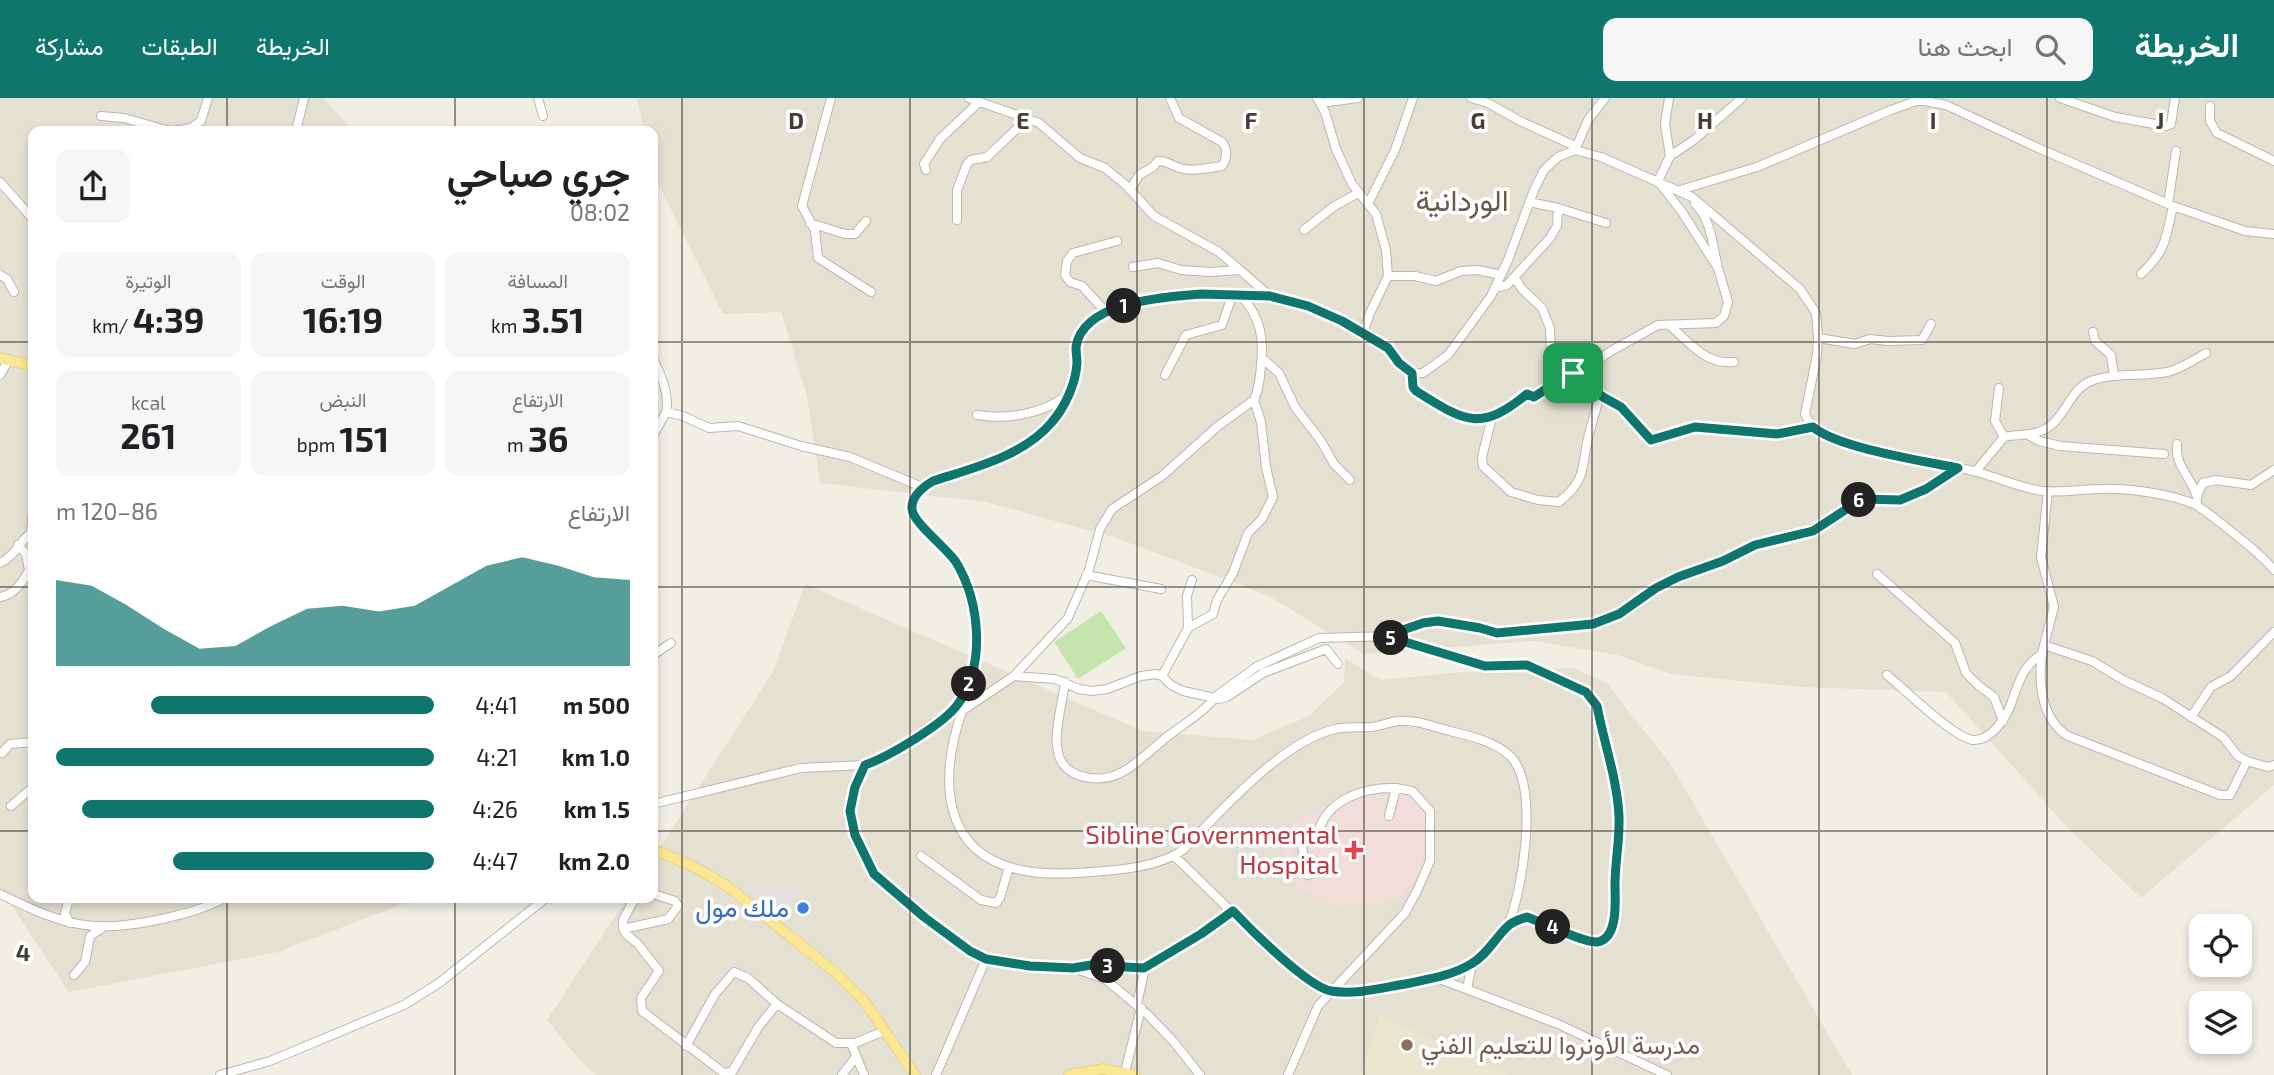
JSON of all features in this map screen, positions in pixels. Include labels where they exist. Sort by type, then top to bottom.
[{"type":"main road","points":[[5,359],[28,365]]},
{"type":"main road","points":[[658,851],[706,873],[747,900],[856,992],[915,1075]]},
{"type":"main road","points":[[1069,1075],[1095,1070],[1123,1073]]},
{"type":"street","points":[[194,126],[203,118],[208,98]]},
{"type":"street","points":[[297,126],[304,98]]},
{"type":"street","points":[[538,98],[543,116]]},
{"type":"street","points":[[831,98],[801,201],[803,212],[816,234],[818,257],[871,292]]},
{"type":"street","points":[[1130,190],[1139,175],[1158,161],[1164,160],[1181,169],[1193,170],[1222,166],[1225,162],[1226,151],[1222,142],[1180,118],[1170,98]]},
{"type":"street","points":[[1358,98],[1319,101],[1336,149],[1359,193],[1369,202],[1379,221],[1388,262],[1388,276],[1363,333]]},
{"type":"street","points":[[1369,202],[1395,150],[1413,98]]},
{"type":"street","points":[[1471,98],[1488,103],[1575,148],[1680,190],[1699,202],[1800,289],[1816,313],[1818,338],[1817,355],[1805,408],[1806,419],[1813,427],[1835,440],[1911,459],[1976,471],[2018,486],[2048,492],[2117,489],[2197,501]]},
{"type":"street","points":[[1174,856],[1285,961],[1321,988],[1331,991],[1372,990],[1437,978],[1472,964],[1486,952],[1508,926],[1517,897],[1527,814],[1519,771],[1515,761],[1504,751],[1488,743],[1406,721],[1335,729],[1301,743],[1263,771],[1174,856],[1124,869],[1086,873],[1032,872],[1009,867],[973,846],[963,835],[953,816],[950,795],[951,763],[959,709],[973,667],[976,643],[974,619],[958,565],[946,548],[920,525],[914,515],[913,503],[922,487],[993,461],[1023,446],[1052,422],[1068,394],[1077,365],[1076,349],[1079,337],[1091,320],[1129,304],[1201,294],[1270,296],[1308,306],[1342,321],[1388,348],[1399,363],[1412,373],[1423,373],[1448,355],[1495,288],[1544,170],[1558,156],[1575,148],[1588,120],[1605,98]]},
{"type":"street","points":[[1669,98],[1665,124],[1670,156]]},
{"type":"street","points":[[1658,181],[1670,156],[1694,140],[1742,98]]},
{"type":"street","points":[[2060,98],[2074,100],[2115,117],[2166,126],[2171,124],[2175,98]]},
{"type":"street","points":[[926,170],[924,164],[940,139],[973,99],[1028,118],[1049,130],[1080,158],[1105,168],[1154,216],[1219,252],[1270,296]]},
{"type":"street","points":[[993,106],[1002,99]]},
{"type":"street","points":[[1680,190],[1757,167],[1917,100],[1946,105],[2170,205],[2245,231],[2274,234]]},
{"type":"street","points":[[2210,106],[2210,121],[2217,132],[2274,161]]},
{"type":"street","points":[[101,116],[124,118],[153,126]]},
{"type":"street","points":[[957,220],[957,190],[967,164],[971,160],[987,157],[1028,118]]},
{"type":"street","points":[[2141,274],[2163,249],[2176,151]]},
{"type":"street","points":[[1658,181],[1682,212],[1718,268]]},
{"type":"street","points":[[0,182],[28,213]]},
{"type":"street","points":[[1552,378],[1584,370],[1611,351],[1658,325],[1716,323],[1724,316],[1728,302],[1706,218],[1680,190]]},
{"type":"street","points":[[1304,230],[1334,207],[1359,193]]},
{"type":"street","points":[[1529,202],[1606,223]]},
{"type":"street","points":[[1495,288],[1504,287],[1554,232],[1558,208]]},
{"type":"street","points":[[810,223],[845,234],[855,234],[866,221]]},
{"type":"street","points":[[1107,313],[1082,286],[1070,282],[1065,275],[1065,268],[1073,253],[1117,242]]},
{"type":"street","points":[[1133,267],[1158,263],[1181,270],[1239,270]]},
{"type":"street","points":[[1388,276],[1415,276],[1436,281],[1461,271],[1478,270],[1502,275]]},
{"type":"street","points":[[0,275],[7,279],[14,292]]},
{"type":"street","points":[[1412,373],[1416,391],[1470,419],[1492,418],[1527,394],[1534,397],[1549,387],[1552,378],[1549,328],[1542,308],[1522,289],[1514,277]]},
{"type":"street","points":[[1165,376],[1186,335],[1222,325],[1232,296]]},
{"type":"street","points":[[658,803],[801,768],[865,765],[886,756],[1014,676],[1068,618],[1086,575],[1100,529],[1112,509],[1162,476],[1218,426],[1254,400],[1259,388],[1263,341],[1255,314],[1242,297]]},
{"type":"street","points":[[1818,338],[1855,344],[1870,339],[1922,340],[1931,324]]},
{"type":"street","points":[[1670,326],[1709,359],[1723,363],[1734,362]]},
{"type":"street","points":[[2093,332],[2095,341],[2111,355],[2114,376]]},
{"type":"street","points":[[1976,471],[2004,437],[2028,435],[2045,429],[2055,421],[2082,386],[2094,380],[2114,376],[2167,372],[2206,354]]},
{"type":"street","points":[[1262,358],[1279,373],[1295,407],[1321,441],[1330,459],[1350,480]]},
{"type":"street","points":[[0,375],[5,359]]},
{"type":"street","points":[[658,372],[667,398],[666,412],[658,427]]},
{"type":"street","points":[[1573,373],[1621,407],[1651,440],[1695,427],[1777,434],[1813,427]]},
{"type":"street","points":[[1999,388],[1995,421],[2004,437]]},
{"type":"street","points":[[977,415],[1000,417],[1025,414],[1059,401],[1068,394]]},
{"type":"street","points":[[1492,418],[1482,457],[1483,466],[1511,492],[1538,500],[1559,502],[1572,490],[1582,474],[1600,394]]},
{"type":"street","points":[[1188,628],[1213,614],[1217,600],[1236,567],[1248,533],[1262,519],[1272,501],[1273,492],[1266,467],[1262,428],[1254,400]]},
{"type":"street","points":[[666,412],[683,416],[709,428],[738,426],[801,446],[850,457],[922,487]]},
{"type":"street","points":[[2028,435],[2060,446],[2164,454]]},
{"type":"street","points":[[2177,444],[2179,463],[2197,501],[2274,569]]},
{"type":"street","points":[[1385,636],[1423,623],[1438,621],[1497,633],[1593,624],[1619,614],[1656,588],[1678,577],[1723,561],[1755,545],[1813,531],[1862,499],[1900,500],[1926,489],[1958,468]]},
{"type":"street","points":[[2197,501],[2199,487],[2209,480],[2251,485],[2274,470]]},
{"type":"street","points":[[2264,477],[2274,481]]},
{"type":"street","points":[[2048,492],[2042,557],[2054,602],[2039,675],[2043,695],[2054,723],[2068,736],[2225,796],[2233,791],[2247,761]]},
{"type":"street","points":[[0,563],[10,558],[28,536]]},
{"type":"street","points":[[18,545],[26,554],[28,565]]},
{"type":"street","points":[[0,597],[7,596],[16,589],[28,571]]},
{"type":"street","points":[[1877,574],[1955,643],[1966,673],[1994,697],[2003,721]]},
{"type":"street","points":[[1086,575],[1161,589]]},
{"type":"street","points":[[1162,676],[1188,628],[1187,596],[1192,580]]},
{"type":"street","points":[[2192,717],[2211,687],[2231,676],[2274,632]]},
{"type":"street","points":[[1066,682],[1057,740],[1060,761],[1069,771],[1090,778],[1109,777],[1132,767],[1163,739],[1203,711],[1213,699],[1256,667],[1312,640],[1330,636],[1385,636],[1485,666],[1527,665],[1586,692],[1597,706],[1611,760],[1619,815],[1616,910],[1612,926],[1604,939],[1594,942],[1527,917],[1517,897]]},
{"type":"street","points":[[658,652],[671,643]]},
{"type":"street","points":[[2044,646],[2092,661],[2192,717],[2223,737],[2238,756],[2247,761],[2268,767],[2274,765]]},
{"type":"street","points":[[1014,676],[1066,682],[1079,689],[1092,691],[1107,689],[1140,676],[1156,674],[1162,676],[1174,688],[1213,699],[1227,697],[1263,673],[1326,649],[1338,664]]},
{"type":"street","points":[[1887,674],[1955,731],[1972,740],[1982,738],[2003,721],[2029,663],[2041,655]]},
{"type":"street","points":[[2,753],[10,744],[28,742]]},
{"type":"street","points":[[865,765],[855,787],[850,811],[855,835],[874,874],[924,917],[970,951],[986,959],[1018,965],[1144,968],[1201,934],[1233,911]]},
{"type":"street","points":[[1389,816],[1396,788]]},
{"type":"street","points":[[1288,1075],[1314,1013],[1331,991],[1352,972],[1405,913],[1430,861],[1430,811],[1412,791],[1396,788],[1361,791],[1349,796],[1328,813],[1320,824],[1318,833],[1307,833],[1302,847],[1308,875]]},
{"type":"street","points":[[11,806],[28,791]]},
{"type":"street","points":[[921,856],[988,903],[996,903],[1000,898],[1009,867]]},
{"type":"street","points":[[0,894],[70,923],[104,928],[173,917],[214,903]]},
{"type":"street","points":[[624,929],[668,919],[678,906],[675,901],[658,896]]},
{"type":"street","points":[[68,903],[65,914],[70,923]]},
{"type":"street","points":[[220,1075],[270,1061],[404,1004],[439,983],[540,903]]},
{"type":"street","points":[[632,903],[623,920],[624,929],[659,971],[641,998],[642,1011],[724,1073],[732,1072],[759,1026],[777,1004]]},
{"type":"street","points":[[1508,926],[1527,917]]},
{"type":"street","points":[[74,975],[85,962],[90,936],[104,928]]},
{"type":"street","points":[[936,1075],[986,959]]},
{"type":"street","points":[[1467,989],[1472,964]]},
{"type":"street","points":[[1073,968],[1105,979],[1139,1006],[1174,1042],[1200,1075]]},
{"type":"street","points":[[1123,1073],[1139,1006],[1144,968]]},
{"type":"street","points":[[686,1046],[715,994],[734,972],[748,978],[777,1004],[831,1040],[850,1044],[884,1031]]},
{"type":"street","points":[[1437,978],[1558,1024],[1667,1075]]},
{"type":"street","points":[[850,1044],[864,1075]]},
{"type":"street","points":[[842,1075],[855,1058]]},
{"type":"shaded area","points":[[0,98],[323,98],[349,126],[28,126],[28,903],[405,903],[278,952],[69,992],[0,888]]},
{"type":"shaded area","points":[[637,98],[2274,98],[2274,785],[2141,898],[2066,826],[1946,692],[1801,687],[1670,674],[1618,655],[1534,641],[1364,654],[1267,595],[1116,538],[986,502],[820,483],[807,396],[781,312],[723,314],[658,183],[658,126],[643,126]]},
{"type":"shaded area","points":[[805,584],[1143,731],[1252,740],[1309,716],[1344,682],[1345,658],[1380,680],[1464,672],[1572,668],[1607,683],[1671,765],[1852,1075],[596,1075],[547,1020],[624,903],[658,903],[658,850],[773,672]]},
{"type":"shaded area","name":"Sibline Governmental Hospital","points":[[1388,780],[1414,783],[1426,816],[1422,870],[1402,897],[1374,905],[1334,906],[1317,899],[1296,884],[1282,860],[1294,823],[1360,787]]},
{"type":"shaded area","points":[[1294,834],[1312,836],[1312,858],[1318,877],[1306,884],[1292,861]]},
{"type":"shaded area","points":[[791,885],[799,890],[785,914],[755,892],[760,887],[773,889]]},
{"type":"shaded area","name":"مدرسة الأونروا للتعليم الفني","points":[[1379,1015],[1510,1075],[1361,1075]]},
{"type":"green space","points":[[1101,611],[1126,648],[1078,679],[1054,642]]},
{"type":"place","name":"Sibline Governmental Hospital","points":[[1354,850]]},
{"type":"place","name":"ملك مول","points":[[803,908]]},
{"type":"place","name":"مدرسة الأونروا للتعليم الفني","points":[[1407,1045]]},
{"type":"district","name":"الوردانية","points":[[1462,201]]},
{"type":"route","points":[[1201,294],[1270,296],[1293,302],[1342,321],[1388,348],[1399,363],[1412,373],[1414,390],[1459,416],[1470,419],[1499,415],[1527,394],[1534,397],[1547,389],[1552,378],[1573,373],[1603,397],[1621,407],[1651,440],[1704,426],[1777,434],[1813,427],[1835,440],[1958,468],[1926,489],[1900,500],[1858,500],[1813,531],[1755,545],[1723,561],[1678,577],[1656,588],[1619,614],[1593,624],[1497,633],[1438,621],[1423,623],[1385,636],[1485,666],[1518,663],[1527,665],[1567,682],[1593,699],[1611,760],[1619,815],[1616,910],[1612,926],[1604,939],[1599,942],[1587,940],[1527,917],[1508,926],[1472,964],[1437,978],[1372,990],[1331,991],[1321,988],[1285,961],[1233,911],[1216,925],[1144,968],[1018,965],[986,959],[970,951],[924,917],[874,874],[855,835],[851,819],[851,802],[858,780],[865,765],[886,756],[956,708],[968,687],[975,653],[972,607],[958,565],[946,548],[917,521],[912,510],[913,503],[922,487],[1010,453],[1038,435],[1052,422],[1073,385],[1079,337],[1091,320],[1129,304],[1201,294]]}]
